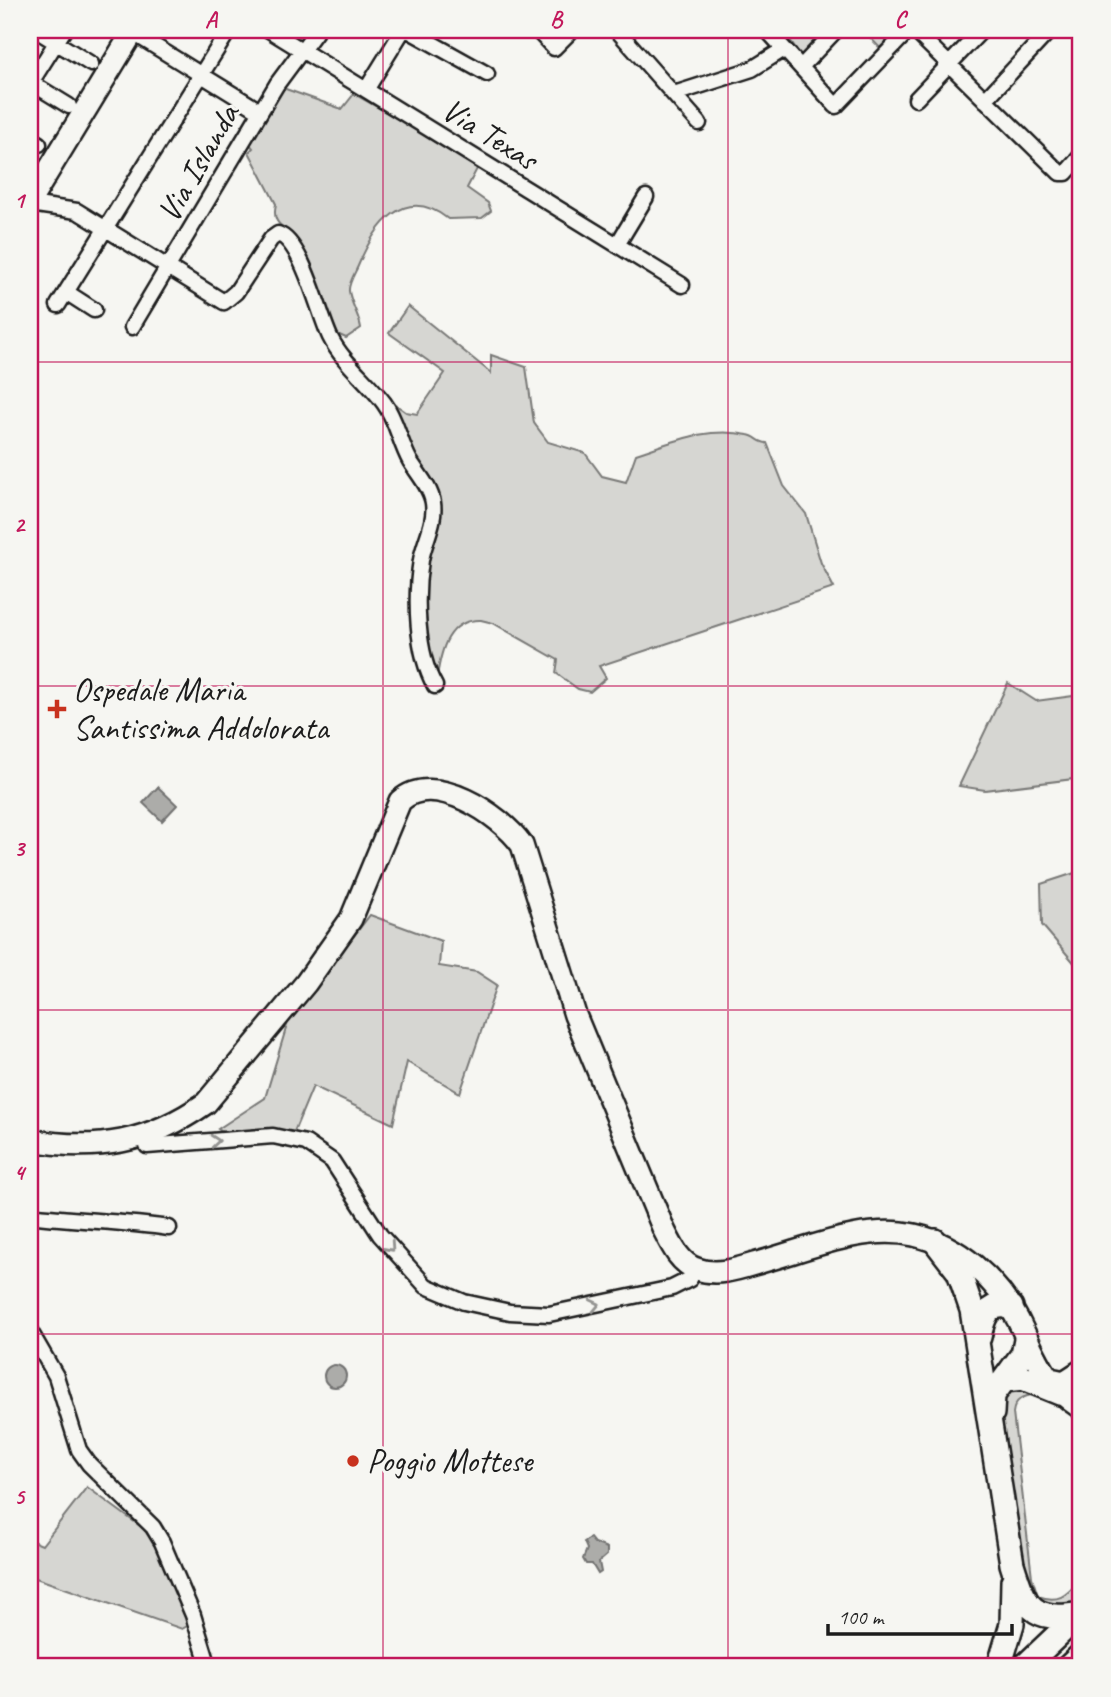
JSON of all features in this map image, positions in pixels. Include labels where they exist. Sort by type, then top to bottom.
[{"type":"main road","points":[[935,1241],[959,1272],[968,1292],[1012,1564],[1022,1599],[1032,1609],[1046,1616],[1081,1614]]},
{"type":"main road","points":[[978,1345],[983,1319],[988,1310],[996,1306],[1010,1307]]},
{"type":"main road","points":[[991,1427],[993,1395],[1017,1364],[1026,1339]]},
{"type":"main road","points":[[1004,1380],[1023,1378],[1068,1395]]},
{"type":"main road","points":[[999,1667],[1012,1624],[1012,1564]]},
{"type":"main road","points":[[1024,1667],[1081,1614]]},
{"type":"street","points":[[36,30],[60,36],[91,64]]},
{"type":"street","points":[[58,305],[229,30]]},
{"type":"street","name":"Via Texas","points":[[268,30],[682,285]]},
{"type":"street","name":"Via Islanda","points":[[132,327],[260,111],[317,30]]},
{"type":"street","points":[[366,90],[405,30],[487,74]]},
{"type":"street","points":[[537,30],[554,48],[572,30]]},
{"type":"street","points":[[617,30],[699,123]]},
{"type":"street","points":[[801,68],[836,30]]},
{"type":"street","points":[[769,31],[836,106],[911,30],[1060,173],[1066,173],[1081,156]]},
{"type":"street","points":[[916,99],[982,30]]},
{"type":"street","points":[[985,100],[1051,30]]},
{"type":"street","points":[[260,111],[133,31],[30,203],[76,211],[224,302],[236,292],[271,239],[278,234],[284,236],[312,286],[330,337],[348,364],[385,404],[434,505],[421,563],[419,632],[424,661],[435,686]]},
{"type":"street","points":[[60,36],[30,83],[69,106]]},
{"type":"street","points":[[674,94],[752,69],[784,49]]},
{"type":"street","points":[[617,245],[646,197]]},
{"type":"street","points":[[66,292],[94,310]]},
{"type":"street","points":[[30,1140],[86,1148],[106,1145],[147,1133],[191,1113],[206,1103],[306,983],[351,919],[377,862],[393,811],[408,793],[418,789],[440,790],[502,821],[522,845],[575,1015],[664,1230],[676,1252],[694,1269],[721,1272],[859,1235],[913,1234],[935,1241],[976,1267],[1010,1307],[1026,1339],[1068,1395]]},
{"type":"street","points":[[147,1146],[196,1125],[234,1090],[286,1017],[306,983]]},
{"type":"street","points":[[30,1148],[96,1155],[147,1146],[272,1136],[306,1143],[332,1161],[380,1235],[426,1286],[464,1302],[510,1312],[564,1312],[672,1288],[690,1279],[694,1269]]},
{"type":"street","points":[[30,1215],[77,1221],[114,1220],[169,1228]]},
{"type":"street","points":[[30,1331],[56,1376],[79,1450],[153,1527],[162,1542],[190,1605],[209,1667]]},
{"type":"street","points":[[1068,1395],[1063,1382],[1081,1372]]},
{"type":"street","points":[[1068,1395],[1081,1372]]},
{"type":"street","points":[[1062,1667],[1081,1649]]},
{"type":"shaded area","points":[[783,30],[826,30],[802,57]]},
{"type":"shaded area","points":[[863,30],[897,30],[880,48]]},
{"type":"shaded area","points":[[280,87],[342,109],[354,94],[479,165],[467,188],[488,203],[491,211],[482,218],[448,219],[432,209],[418,206],[393,214],[382,224],[365,251],[350,285],[350,296],[361,328],[346,338],[335,333],[305,256],[295,238],[277,221],[276,204],[249,152],[253,148],[248,142]]},
{"type":"shaded area","points":[[408,306],[491,373],[491,355],[526,367],[534,423],[548,442],[585,453],[602,476],[626,482],[636,454],[705,434],[733,433],[751,436],[767,443],[784,486],[806,514],[821,563],[834,588],[599,666],[606,678],[590,692],[578,689],[556,673],[558,660],[493,623],[481,620],[470,621],[454,630],[444,647],[437,677],[428,659],[424,640],[422,600],[439,522],[375,390],[406,412],[417,414],[445,373],[389,333]]},
{"type":"shaded area","points":[[1008,683],[1036,701],[1081,695],[1081,778],[985,790],[959,786]]},
{"type":"shaded area","points":[[158,787],[177,805],[162,821],[143,803]]},
{"type":"shaded area","points":[[1081,871],[1081,951],[1076,965],[1042,925],[1041,884]]},
{"type":"shaded area","points":[[370,915],[441,941],[439,966],[477,972],[497,985],[460,1093],[407,1062],[393,1124],[313,1086],[294,1132],[266,1128],[224,1133],[218,1129],[265,1098],[288,1022]]},
{"type":"shaded area","points":[[335,1365],[343,1368],[346,1376],[343,1384],[335,1387],[327,1384],[324,1376],[327,1368]]},
{"type":"shaded area","points":[[1013,1383],[1041,1393],[1019,1400],[1013,1413],[1032,1577],[1038,1596],[1052,1599],[1067,1593],[1081,1579],[1081,1600],[1072,1608],[1053,1612],[1026,1590],[998,1397]]},
{"type":"shaded area","points":[[87,1487],[144,1529],[155,1545],[189,1625],[182,1629],[30,1576],[30,1540],[42,1545]]},
{"type":"shaded area","points":[[590,1538],[594,1543],[607,1548],[607,1555],[599,1562],[601,1572],[598,1574],[592,1564],[586,1564],[583,1559],[587,1549],[584,1542]]},
{"type":"place","name":"Ospedale Maria Santissima Addolorata","points":[[57,709]]},
{"type":"place","name":"Poggio Mottese","points":[[353,1461]]}]
